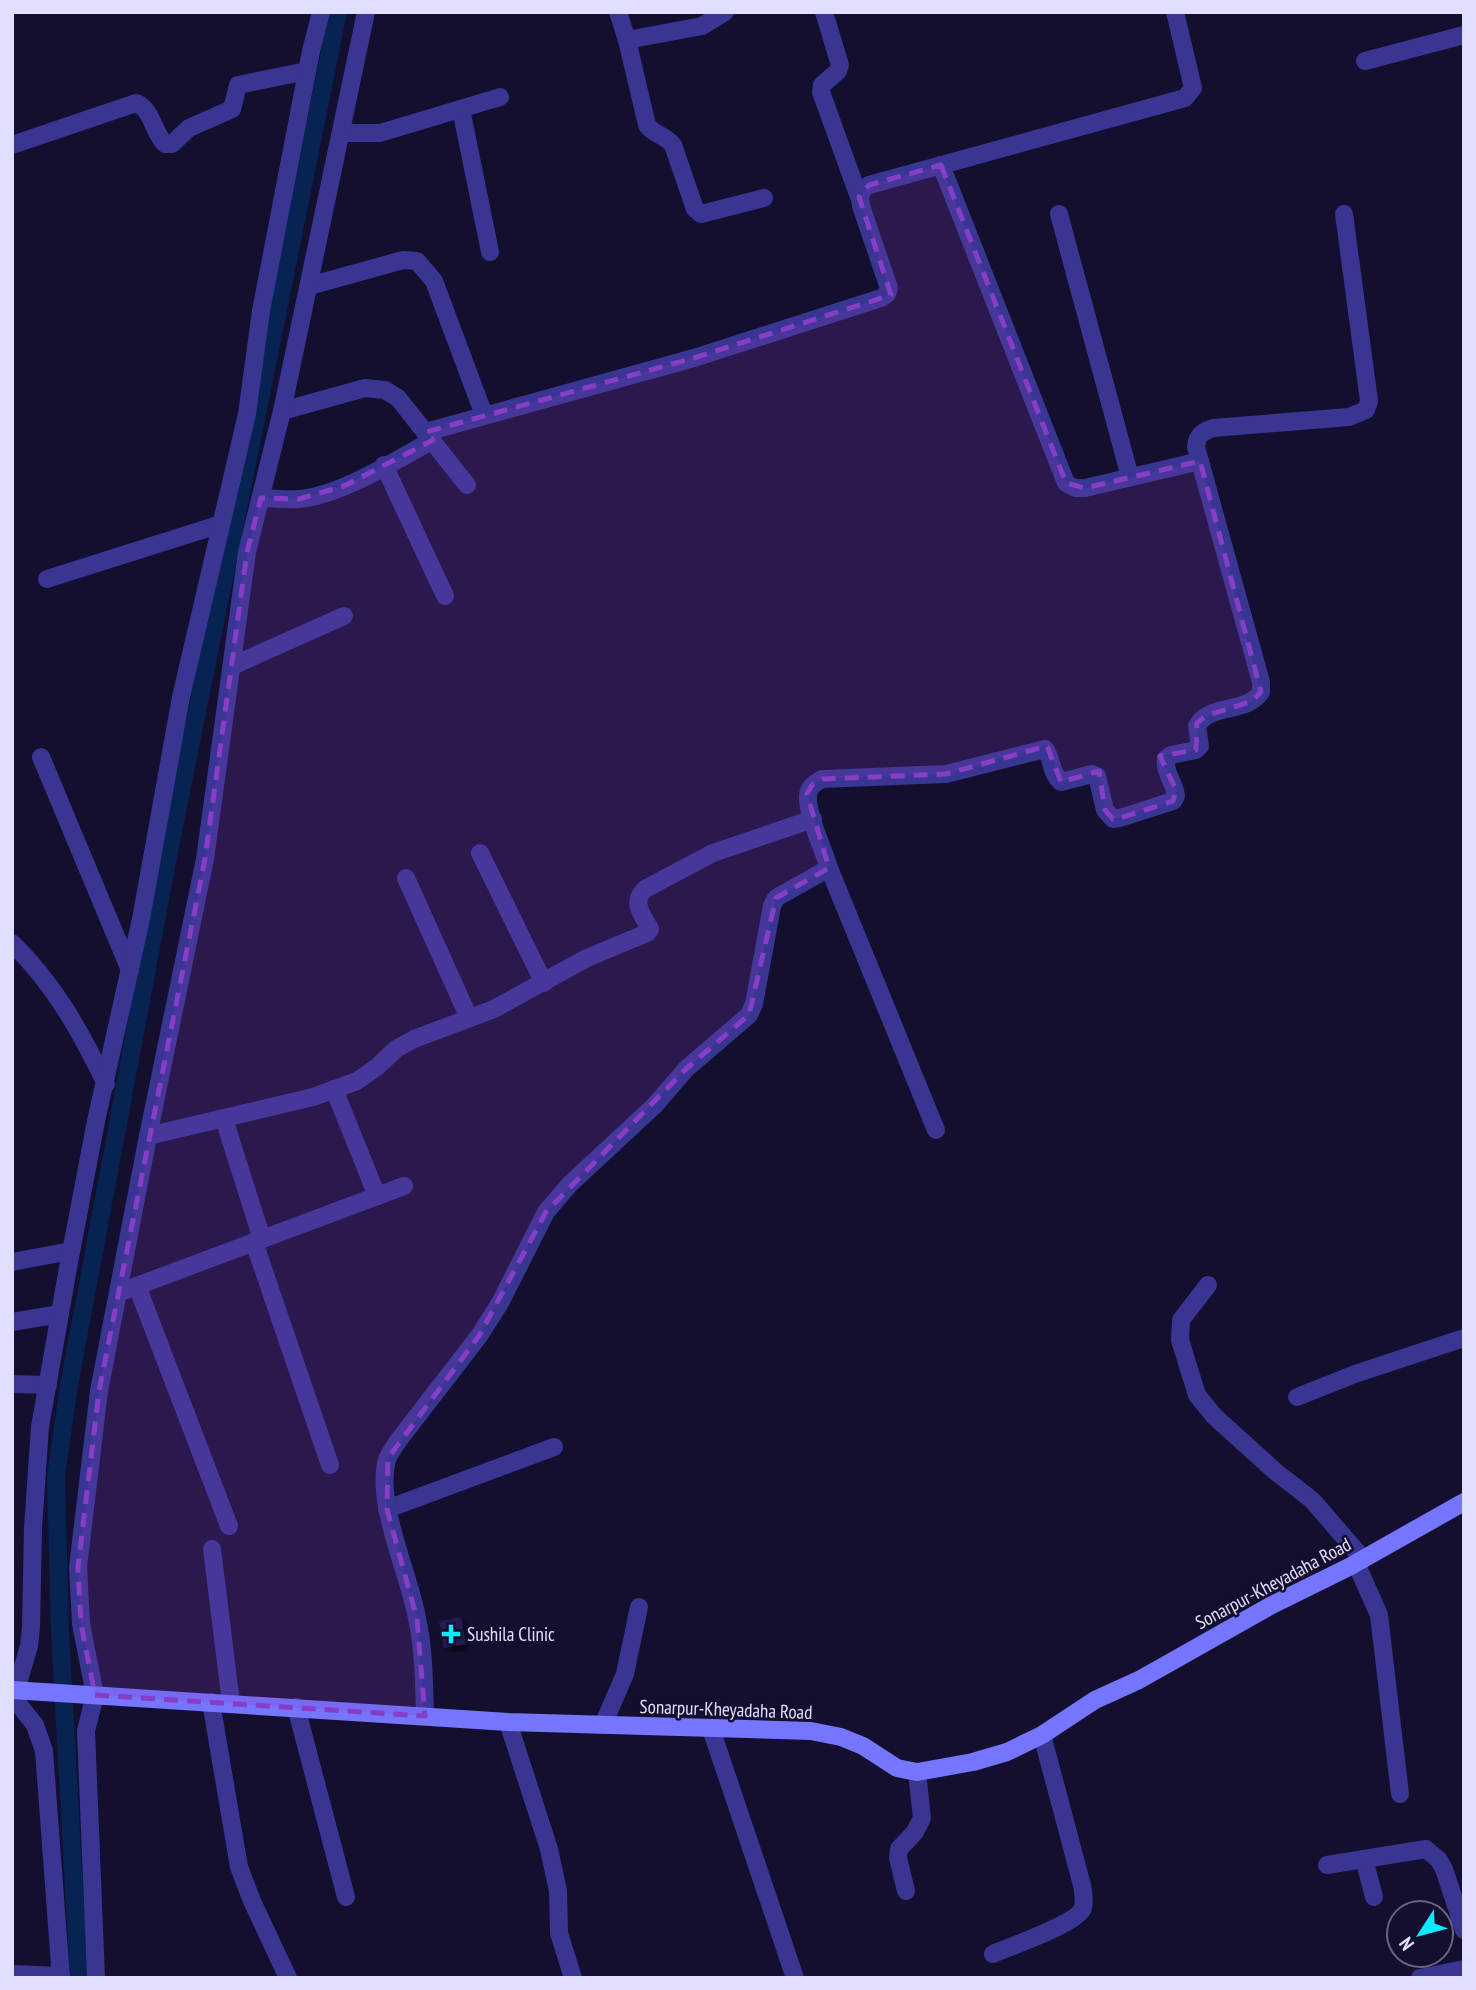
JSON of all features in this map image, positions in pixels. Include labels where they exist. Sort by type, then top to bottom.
[{"type":"main road","name":"Sonarpur-Kheyadaha Road","points":[[17,1691],[508,1722],[811,1731],[841,1737],[863,1746],[897,1768],[917,1772],[973,1762],[1007,1752],[1042,1735],[1095,1700],[1139,1680],[1464,1502]]},
{"type":"street","points":[[12,1974],[61,1977],[44,1751],[35,1725],[17,1691],[32,1627],[35,1493],[40,1427],[71,1251],[130,970],[181,697],[247,414],[261,311],[307,71],[321,12]]},
{"type":"street","points":[[96,1978],[86,1731],[87,1694],[79,1608],[79,1544],[99,1391],[205,859],[247,551],[282,411],[366,12]]},
{"type":"street","points":[[618,12],[647,125],[652,131],[666,136],[673,145],[695,209],[701,214],[764,198]]},
{"type":"street","points":[[627,40],[702,26],[725,12]]},
{"type":"street","points":[[261,498],[299,499],[323,494],[384,466],[429,436],[484,415],[694,358],[887,294],[889,289],[859,197],[821,92],[822,85],[838,71],[840,65],[824,12]]},
{"type":"street","points":[[859,197],[862,190],[869,185],[1185,98],[1193,89],[1175,12]]},
{"type":"street","points":[[1365,61],[1464,34]]},
{"type":"street","points":[[12,145],[136,103],[142,105],[146,111],[159,138],[165,144],[172,144],[189,128],[233,109],[238,85],[307,71]]},
{"type":"street","points":[[341,133],[380,133],[500,97]]},
{"type":"street","points":[[461,109],[490,252]]},
{"type":"street","points":[[941,165],[1066,483],[1074,488],[1085,488],[1200,461]]},
{"type":"street","points":[[1059,214],[1129,477]]},
{"type":"street","points":[[936,1130],[829,868],[807,794],[812,785],[821,779],[946,774],[1045,749],[1054,774],[1060,782],[1092,774],[1097,776],[1105,810],[1113,819],[1173,801],[1176,790],[1167,770],[1166,759],[1171,755],[1196,750],[1200,746],[1197,726],[1206,716],[1252,701],[1261,692],[1261,682],[1196,439],[1213,428],[1349,417],[1366,410],[1369,401],[1344,214]]},
{"type":"street","points":[[309,286],[403,260],[417,261],[434,281],[484,415]]},
{"type":"street","points":[[282,411],[365,388],[385,390],[398,398],[467,485]]},
{"type":"street","points":[[384,466],[446,596]]},
{"type":"street","points":[[47,579],[221,524]]},
{"type":"street","points":[[232,666],[344,616]]},
{"type":"street","points":[[41,757],[130,970]]},
{"type":"street","points":[[148,1136],[224,1119],[357,1081],[396,1049],[414,1039],[512,1000],[587,958],[647,933],[650,929],[637,901],[638,895],[645,889],[713,853],[813,819]]},
{"type":"street","points":[[480,853],[544,982]]},
{"type":"street","points":[[425,1716],[423,1656],[417,1619],[387,1509],[385,1480],[388,1458],[398,1441],[479,1336],[500,1303],[546,1212],[569,1185],[655,1105],[686,1069],[749,1015],[754,1004],[772,906],[776,898],[829,868]]},
{"type":"street","points":[[406,878],[469,1018]]},
{"type":"street","points":[[12,943],[40,973],[69,1012],[106,1084]]},
{"type":"street","points":[[334,1089],[377,1196]]},
{"type":"street","points":[[224,1119],[258,1241],[330,1465]]},
{"type":"street","points":[[118,1293],[404,1186]]},
{"type":"street","points":[[12,1262],[71,1251]]},
{"type":"street","points":[[1209,1285],[1181,1320],[1180,1340],[1197,1395],[1214,1416],[1312,1500],[1360,1561],[1378,1615],[1400,1794]]},
{"type":"street","points":[[137,1286],[229,1526]]},
{"type":"street","points":[[12,1322],[60,1314]]},
{"type":"street","points":[[1297,1397],[1355,1374],[1464,1338]]},
{"type":"street","points":[[12,1384],[48,1385]]},
{"type":"street","points":[[387,1509],[554,1447]]},
{"type":"street","points":[[212,1549],[231,1703]]},
{"type":"street","points":[[603,1725],[617,1698],[628,1664],[639,1607]]},
{"type":"street","points":[[211,1702],[239,1867],[288,1978]]},
{"type":"street","points":[[296,1707],[346,1897]]},
{"type":"street","points":[[508,1722],[549,1849],[558,1891],[559,1933],[573,1978]]},
{"type":"street","points":[[710,1729],[795,1978]]},
{"type":"street","points":[[993,1954],[1077,1916],[1083,1909],[1082,1885],[1042,1735]]},
{"type":"street","points":[[906,1891],[898,1858],[899,1849],[915,1832],[922,1818],[917,1772]]},
{"type":"street","points":[[1327,1865],[1426,1849],[1439,1860],[1444,1869],[1464,1930]]},
{"type":"street","points":[[1364,1859],[1374,1897]]},
{"type":"street","points":[[1420,1978],[1464,1969]]},
{"type":"highlighted area","points":[[941,165],[1066,483],[1085,488],[1200,461],[1261,692],[1252,701],[1206,716],[1197,723],[1196,750],[1160,756],[1176,790],[1173,801],[1120,818],[1113,819],[1105,810],[1099,771],[1061,782],[1047,746],[946,774],[822,779],[812,785],[807,794],[829,868],[776,898],[749,1015],[686,1069],[546,1212],[479,1336],[388,1458],[387,1509],[417,1619],[425,1716],[95,1695],[81,1624],[78,1567],[99,1391],[205,859],[247,552],[261,498],[299,499],[344,486],[433,440],[426,432],[694,358],[891,295],[859,197],[869,185]]},
{"type":"building","points":[[461,1617],[466,1644],[444,1648],[439,1621]]},
{"type":"waterway","points":[[79,1978],[60,1632],[56,1476],[69,1385],[169,851],[338,12]]},
{"type":"place","name":"Sushila Clinic","points":[[451,1634]]}]
